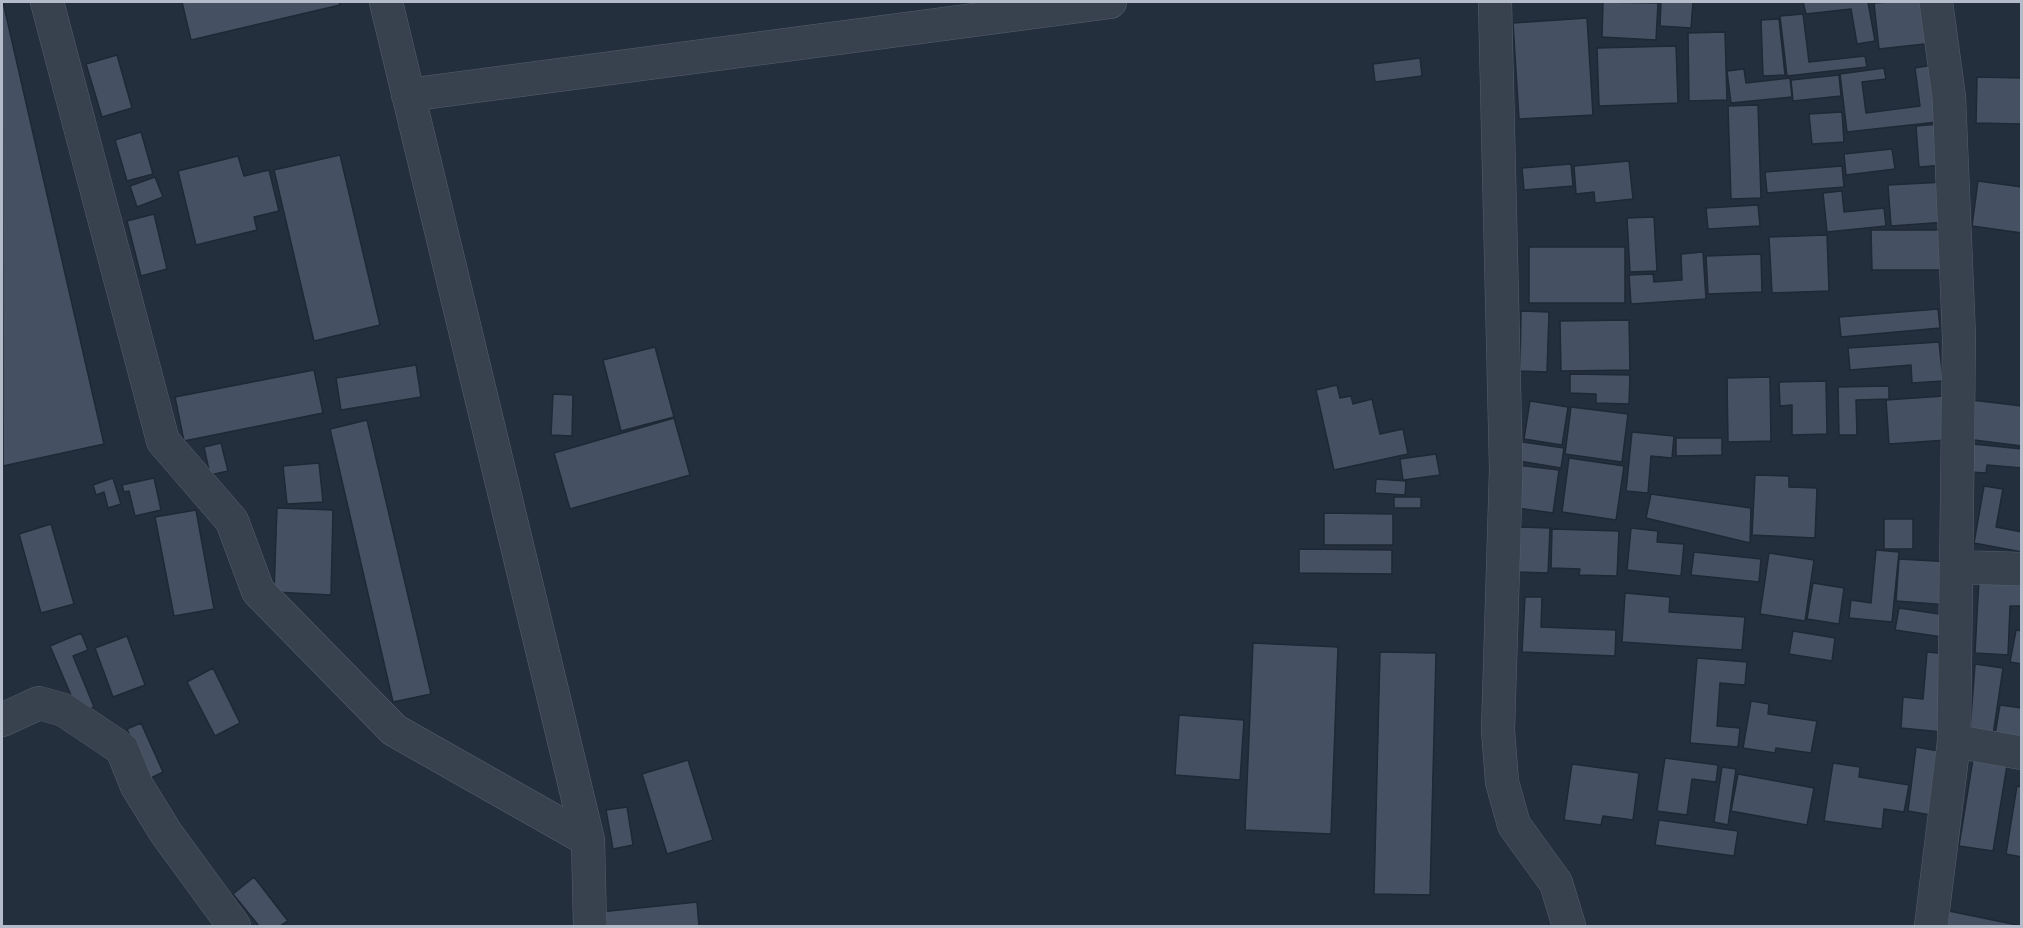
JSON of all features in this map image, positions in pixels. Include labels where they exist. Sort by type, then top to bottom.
[{"type":"street","points":[[47,2],[163,441],[232,521],[258,591],[394,730],[588,840]]},
{"type":"street","points":[[386,2],[588,840],[590,927]]},
{"type":"street","points":[[408,95],[1110,2]]},
{"type":"street","points":[[1495,2],[1506,469],[1498,730],[1502,782],[1514,825],[1556,883],[1569,927]]},
{"type":"street","points":[[1931,927],[1954,741],[1959,337],[1949,97],[1936,2]]},
{"type":"street","points":[[1956,567],[2022,569]]},
{"type":"street","points":[[2,720],[39,703],[64,710],[122,749],[137,786],[166,833],[234,927]]},
{"type":"street","points":[[1954,741],[2022,753]]},
{"type":"building","points":[[2,2],[104,444],[3,466]]},
{"type":"building","points":[[182,2],[339,2],[340,5],[191,40]]},
{"type":"building","points":[[1603,2],[1658,3],[1656,40],[1602,37]]},
{"type":"building","points":[[1661,2],[1693,2],[1691,28],[1660,26]]},
{"type":"building","points":[[1803,2],[1868,2],[1875,41],[1857,44],[1851,9],[1806,14]]},
{"type":"building","points":[[1929,2],[1934,43],[1879,49],[1874,3]]},
{"type":"building","points":[[1803,14],[1809,62],[1865,56],[1867,67],[1787,76],[1780,16]]},
{"type":"building","points":[[1587,18],[1593,115],[1519,119],[1513,23]]},
{"type":"building","points":[[1779,19],[1785,75],[1763,76],[1761,20]]},
{"type":"building","points":[[1725,32],[1727,100],[1689,101],[1688,33]]},
{"type":"building","points":[[1676,46],[1678,103],[1599,106],[1597,48]]},
{"type":"building","points":[[117,55],[132,108],[102,117],[86,64]]},
{"type":"building","points":[[1420,58],[1422,76],[1375,82],[1373,64]]},
{"type":"building","points":[[1939,64],[1946,121],[1847,132],[1840,74],[1884,68],[1886,79],[1862,82],[1866,113],[1920,106],[1915,68]]},
{"type":"building","points":[[1744,69],[1746,83],[1790,78],[1792,97],[1731,103],[1727,71]]},
{"type":"building","points":[[1839,75],[1841,96],[1793,101],[1791,80]]},
{"type":"building","points":[[1977,77],[2022,78],[2022,124],[1976,123]]},
{"type":"building","points":[[1758,105],[1761,198],[1731,199],[1728,106]]},
{"type":"building","points":[[1842,112],[1844,142],[1812,144],[1809,114]]},
{"type":"building","points":[[1941,124],[1945,165],[1919,167],[1916,126]]},
{"type":"building","points":[[141,132],[153,174],[127,181],[115,140]]},
{"type":"building","points":[[1892,149],[1895,169],[1846,175],[1844,154]]},
{"type":"building","points":[[340,155],[380,325],[314,341],[274,170]]},
{"type":"building","points":[[238,156],[244,176],[269,170],[279,211],[254,217],[257,230],[196,245],[178,171]]},
{"type":"building","points":[[1629,161],[1633,199],[1595,203],[1594,192],[1576,194],[1574,166]]},
{"type":"building","points":[[1571,164],[1573,186],[1524,190],[1522,168]]},
{"type":"building","points":[[1842,166],[1844,187],[1767,193],[1765,172]]},
{"type":"building","points":[[155,177],[163,197],[137,207],[130,186]]},
{"type":"building","points":[[1978,181],[2022,187],[2022,233],[1972,226]]},
{"type":"building","points":[[1945,182],[1947,222],[1891,226],[1888,185]]},
{"type":"building","points":[[1842,191],[1844,212],[1884,208],[1886,226],[1827,232],[1823,193]]},
{"type":"building","points":[[1758,205],[1760,226],[1708,229],[1706,208]]},
{"type":"building","points":[[154,214],[167,269],[141,276],[127,221]]},
{"type":"building","points":[[1654,217],[1657,271],[1630,272],[1627,218]]},
{"type":"building","points":[[1871,230],[1949,230],[1950,270],[1872,270]]},
{"type":"building","points":[[1827,235],[1829,291],[1772,293],[1769,237]]},
{"type":"building","points":[[1529,247],[1625,247],[1625,303],[1529,303]]},
{"type":"building","points":[[1703,252],[1706,299],[1631,304],[1629,275],[1653,274],[1654,282],[1682,280],[1681,254]]},
{"type":"building","points":[[1761,254],[1762,292],[1708,294],[1706,256]]},
{"type":"building","points":[[1938,309],[1940,328],[1841,337],[1839,317]]},
{"type":"building","points":[[1521,311],[1549,312],[1547,372],[1520,371]]},
{"type":"building","points":[[1629,320],[1630,370],[1561,371],[1560,321]]},
{"type":"building","points":[[1939,342],[1943,381],[1912,383],[1911,365],[1850,370],[1848,348]]},
{"type":"building","points":[[655,347],[674,417],[621,431],[603,360]]},
{"type":"building","points":[[416,365],[421,397],[341,410],[336,378]]},
{"type":"building","points":[[314,370],[323,413],[184,441],[175,397]]},
{"type":"building","points":[[1570,374],[1630,375],[1629,404],[1596,403],[1596,394],[1570,393]]},
{"type":"building","points":[[1770,377],[1771,441],[1728,442],[1727,378]]},
{"type":"building","points":[[1826,381],[1827,434],[1792,435],[1792,405],[1780,406],[1779,382]]},
{"type":"building","points":[[1337,385],[1340,398],[1351,396],[1353,404],[1372,399],[1380,434],[1403,429],[1408,454],[1334,470],[1316,390]]},
{"type":"building","points":[[1889,386],[1889,399],[1856,400],[1857,435],[1839,435],[1838,387]]},
{"type":"building","points":[[553,394],[573,395],[572,436],[551,435]]},
{"type":"building","points":[[1944,396],[1947,440],[1889,444],[1886,400]]},
{"type":"building","points":[[1971,400],[2022,406],[2022,446],[1966,439]]},
{"type":"building","points":[[1530,401],[1568,407],[1562,445],[1524,439]]},
{"type":"building","points":[[1571,407],[1628,414],[1622,462],[1565,454]]},
{"type":"building","points":[[674,418],[690,475],[570,509],[554,453]]},
{"type":"building","points":[[367,420],[431,694],[393,702],[330,429]]},
{"type":"building","points":[[1632,432],[1674,436],[1672,458],[1651,456],[1648,493],[1626,491]]},
{"type":"building","points":[[1676,438],[1722,438],[1722,455],[1676,456]]},
{"type":"building","points":[[1516,441],[1564,448],[1561,468],[1513,460]]},
{"type":"building","points":[[221,443],[228,471],[210,475],[204,447]]},
{"type":"building","points":[[1973,444],[2022,449],[2022,468],[1987,465],[1986,473],[1970,472]]},
{"type":"building","points":[[1436,454],[1440,475],[1403,480],[1400,459]]},
{"type":"building","points":[[1569,458],[1624,466],[1616,520],[1562,512]]},
{"type":"building","points":[[319,463],[323,502],[287,504],[283,466]]},
{"type":"building","points":[[1517,465],[1559,470],[1553,513],[1510,507]]},
{"type":"building","points":[[1755,475],[1789,476],[1789,487],[1817,488],[1815,538],[1752,535]]},
{"type":"building","points":[[113,478],[121,504],[108,508],[104,492],[96,495],[93,485]]},
{"type":"building","points":[[154,478],[161,510],[135,516],[129,491],[124,492],[122,485]]},
{"type":"building","points":[[1376,479],[1406,481],[1405,495],[1375,493]]},
{"type":"building","points":[[1984,486],[2003,489],[1996,527],[2022,532],[2022,552],[1974,543]]},
{"type":"building","points":[[1651,494],[1751,508],[1750,543],[1646,518]]},
{"type":"building","points":[[1394,497],[1421,497],[1421,508],[1394,508]]},
{"type":"building","points":[[277,508],[333,510],[331,595],[274,592]]},
{"type":"building","points":[[196,510],[214,609],[174,616],[155,517]]},
{"type":"building","points":[[1324,513],[1393,514],[1393,545],[1324,545]]},
{"type":"building","points":[[1884,519],[1913,519],[1913,549],[1884,549]]},
{"type":"building","points":[[51,524],[74,604],[41,613],[19,534]]},
{"type":"building","points":[[1520,527],[1550,528],[1548,573],[1518,572]]},
{"type":"building","points":[[1631,528],[1658,531],[1657,542],[1684,544],[1681,576],[1627,570]]},
{"type":"building","points":[[1552,529],[1619,531],[1617,576],[1579,575],[1580,569],[1551,568]]},
{"type":"building","points":[[1299,549],[1392,550],[1392,574],[1299,573]]},
{"type":"building","points":[[1876,550],[1899,552],[1892,622],[1849,618],[1851,600],[1871,603]]},
{"type":"building","points":[[1694,552],[1761,559],[1759,582],[1691,575]]},
{"type":"building","points":[[1769,553],[1814,560],[1805,621],[1760,614]]},
{"type":"building","points":[[1899,559],[1952,562],[1949,605],[1896,601]]},
{"type":"building","points":[[1979,578],[2022,580],[2022,606],[2010,606],[2008,655],[1975,653]]},
{"type":"building","points":[[1813,583],[1844,588],[1839,624],[1807,619]]},
{"type":"building","points":[[1625,593],[1670,597],[1669,612],[1745,617],[1742,650],[1622,642]]},
{"type":"building","points":[[1525,597],[1542,597],[1541,627],[1616,630],[1615,656],[1522,652]]},
{"type":"building","points":[[1899,608],[1952,616],[1949,638],[1895,630]]},
{"type":"building","points":[[2016,630],[2022,631],[2022,664],[2010,662]]},
{"type":"building","points":[[1793,631],[1835,638],[1832,661],[1789,654]]},
{"type":"building","points":[[81,633],[88,650],[73,656],[94,707],[79,714],[50,646]]},
{"type":"building","points":[[127,636],[145,685],[113,697],[95,648]]},
{"type":"building","points":[[1253,643],[1338,647],[1331,834],[1245,830]]},
{"type":"building","points":[[1380,652],[1436,653],[1430,895],[1374,894]]},
{"type":"building","points":[[1927,652],[1948,654],[1942,732],[1901,728],[1903,697],[1923,699]]},
{"type":"building","points":[[1697,658],[1747,662],[1745,685],[1720,683],[1717,726],[1740,728],[1738,747],[1690,743]]},
{"type":"building","points":[[1975,664],[2003,668],[1993,735],[1970,731]]},
{"type":"building","points":[[213,668],[240,723],[215,736],[187,682]]},
{"type":"building","points":[[1751,701],[1769,704],[1768,714],[1817,721],[1811,753],[1776,748],[1775,753],[1743,748]]},
{"type":"building","points":[[2000,705],[2022,708],[2022,740],[1995,735]]},
{"type":"building","points":[[1179,715],[1244,720],[1240,780],[1175,775]]},
{"type":"building","points":[[141,723],[163,772],[149,779],[127,729]]},
{"type":"building","points":[[1916,747],[1939,751],[1931,815],[1908,811]]},
{"type":"building","points":[[1974,753],[2008,759],[1993,851],[1959,846]]},
{"type":"building","points":[[1665,758],[1718,765],[1716,782],[1692,779],[1687,815],[1657,811]]},
{"type":"building","points":[[688,760],[713,840],[667,854],[642,774]]},
{"type":"building","points":[[1833,763],[1860,767],[1859,777],[1909,785],[1904,812],[1884,809],[1882,829],[1824,821]]},
{"type":"building","points":[[1572,764],[1639,773],[1633,820],[1603,816],[1601,825],[1564,820]]},
{"type":"building","points":[[1722,767],[1736,769],[1728,825],[1714,822]]},
{"type":"building","points":[[1738,774],[1814,788],[1807,825],[1731,811]]},
{"type":"building","points":[[2017,786],[2022,787],[2022,857],[2006,854]]},
{"type":"building","points":[[627,807],[633,845],[613,849],[606,810]]},
{"type":"building","points":[[1659,820],[1738,831],[1734,856],[1655,845]]},
{"type":"building","points":[[254,877],[288,921],[280,926],[259,926],[233,894]]},
{"type":"building","points":[[697,902],[699,926],[601,926],[600,912]]},
{"type":"building","points":[[1944,910],[2022,926],[1941,926]]}]
